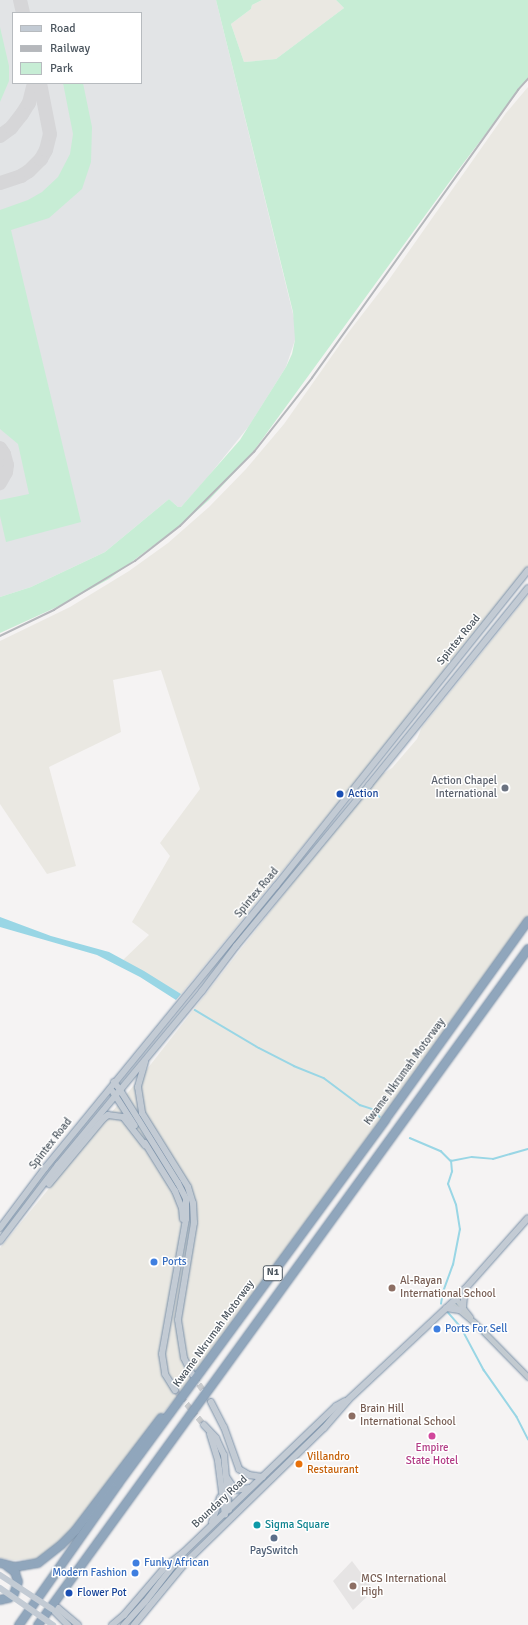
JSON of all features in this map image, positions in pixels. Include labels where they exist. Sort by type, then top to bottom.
[{"type":"highway","name":"Kwame Nkrumah Motorway","points":[[18,1625],[528,921]]},
{"type":"highway","name":"N1","points":[[38,1625],[528,949]]},
{"type":"highway","points":[[3,1564],[15,1567],[38,1562],[61,1545],[75,1531],[154,1426],[177,1404]]},
{"type":"highway","points":[[0,1600],[9,1598],[14,1594],[18,1582],[15,1572],[3,1564]]},
{"type":"main road","name":"Spintex Road","points":[[0,1228],[45,1168],[109,1088],[281,880],[528,570]]},
{"type":"main road","name":"Spintex Road","points":[[0,1241],[115,1095],[146,1059],[528,588]]},
{"type":"main road","points":[[146,1059],[138,1087],[142,1113],[188,1187],[193,1203],[194,1223],[178,1320],[184,1358],[192,1374]]},
{"type":"main road","points":[[114,1082],[182,1190],[187,1208],[162,1354],[165,1374],[175,1390]]},
{"type":"main road","points":[[109,1088],[143,1137],[146,1145]]},
{"type":"main road","points":[[30,1201],[47,1186],[104,1118],[108,1115],[123,1117],[146,1145],[175,1191],[182,1208],[184,1229]]},
{"type":"main road","name":"Boundary Road","points":[[134,1625],[186,1562],[324,1428],[348,1400],[465,1289],[528,1218]]},
{"type":"main road","points":[[177,1268],[188,1259]]},
{"type":"main road","points":[[446,1308],[461,1308],[465,1289]]},
{"type":"main road","name":"Boundary Road","points":[[112,1625],[124,1615],[166,1566],[184,1552],[211,1524],[252,1487],[336,1406],[348,1400]]},
{"type":"main road","points":[[211,1402],[224,1427],[239,1469],[249,1475],[263,1476]]},
{"type":"main road","points":[[204,1425],[220,1445],[224,1455],[226,1474],[226,1510]]},
{"type":"main road","points":[[209,1432],[218,1461],[221,1492],[228,1520]]},
{"type":"main road","points":[[226,1474],[228,1482],[235,1490],[242,1490],[252,1487]]},
{"type":"main road","points":[[211,1524],[218,1506],[221,1492]]},
{"type":"main road","points":[[124,1625],[145,1602],[184,1552]]},
{"type":"main road","points":[[0,1575],[52,1609],[68,1625]]},
{"type":"main road","points":[[0,1588],[53,1625]]},
{"type":"main road","points":[[52,1609],[58,1608],[78,1625]]},
{"type":"street","points":[[453,1301],[528,1377]]},
{"type":"shaded area","points":[[0,0],[216,0],[296,326],[295,340],[286,367],[249,426],[207,478],[181,507],[178,507],[169,499],[105,552],[31,587],[0,597]]},
{"type":"shaded area","points":[[262,0],[336,0],[344,8],[276,59],[244,62],[231,24],[251,9],[252,5]]},
{"type":"shaded area","points":[[528,87],[528,566],[339,802],[181,994],[123,960],[149,935],[132,922],[170,856],[160,843],[200,789],[161,670],[113,680],[121,732],[49,767],[76,866],[47,874],[0,804],[0,641],[70,607],[129,571],[168,543],[209,507],[246,469],[284,424],[348,333],[388,281],[506,113]]},
{"type":"shaded area","points":[[528,595],[528,916],[190,1383],[149,1428],[74,1529],[52,1552],[36,1559],[13,1560],[0,1558],[0,1248],[144,1073],[291,885],[381,775],[392,768],[417,739],[422,727]]},
{"type":"shaded area","name":"MCS International High","points":[[352,1561],[374,1590],[353,1610],[333,1581]]},
{"type":"green space","points":[[216,0],[262,0],[252,5],[251,9],[231,24],[244,62],[276,59],[344,8],[336,0],[528,0],[528,78],[456,173],[250,456],[209,500],[182,524],[109,579],[59,606],[0,633],[0,597],[31,587],[105,552],[169,499],[178,507],[181,507],[240,440],[286,367],[292,354],[295,340],[293,312]]},
{"type":"green space","points":[[0,27],[9,66],[9,81],[0,102]]},
{"type":"green space","points":[[63,84],[83,84],[92,127],[91,162],[82,189],[49,218],[11,230],[81,522],[6,542],[0,516],[0,500],[29,494],[18,444],[0,429],[0,210],[28,200],[42,192],[58,177],[70,154],[73,134]]},
{"type":"water","points":[[0,917],[51,936],[109,952],[144,971],[181,994],[176,1000],[140,977],[97,955],[0,927]]},
{"type":"waterway","points":[[195,1010],[259,1048],[294,1066],[324,1078],[360,1105],[372,1109],[380,1117]]},
{"type":"waterway","points":[[410,1138],[441,1151],[451,1161],[472,1157],[493,1159],[528,1149]]},
{"type":"waterway","points":[[441,1304],[443,1292],[453,1265],[460,1230],[456,1205],[448,1184],[452,1172],[451,1161]]},
{"type":"waterway","points":[[447,1311],[461,1327],[484,1370],[517,1417],[528,1439]]},
{"type":"taxiway","points":[[20,0],[23,12]]},
{"type":"taxiway","points":[[0,136],[11,128],[22,114],[29,103],[34,84]]},
{"type":"taxiway","points":[[0,183],[21,176],[29,171],[41,159],[46,150],[50,134],[40,84]]},
{"type":"taxiway","points":[[0,448],[4,454],[7,465],[6,472],[0,483]]},
{"type":"tunnel","points":[[194,1377],[211,1402]]},
{"type":"tunnel","points":[[175,1390],[204,1425]]},
{"type":"railway","points":[[0,636],[54,610],[135,561],[180,526],[254,452],[312,378],[518,90],[528,79]]},
{"type":"place","name":"Action Chapel International","points":[[505,788]]},
{"type":"place","name":"Action","points":[[340,794]]},
{"type":"place","name":"Ports","points":[[154,1262]]},
{"type":"place","name":"Al-Rayan International School","points":[[392,1288]]},
{"type":"place","name":"Ports For Sell","points":[[437,1329]]},
{"type":"place","name":"Brain Hill International School","points":[[352,1416]]},
{"type":"place","name":"Empire State Hotel","points":[[432,1436]]},
{"type":"place","name":"Villandro Restaurant","points":[[299,1464]]},
{"type":"place","name":"Sigma Square","points":[[257,1525]]},
{"type":"place","name":"PaySwitch","points":[[274,1538]]},
{"type":"place","name":"Funky African","points":[[136,1563]]},
{"type":"place","name":"Modern Fashion","points":[[135,1573]]},
{"type":"place","name":"MCS International High","points":[[353,1586]]},
{"type":"place","name":"Flower Pot","points":[[69,1593]]}]
